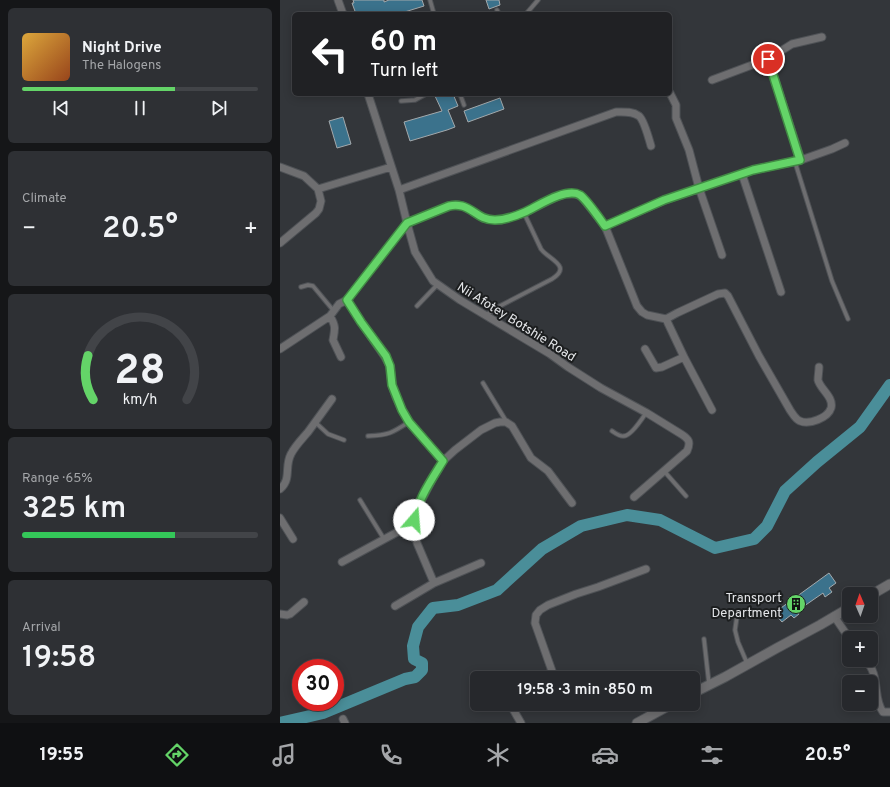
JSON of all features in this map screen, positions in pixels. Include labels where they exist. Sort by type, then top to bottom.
[{"type":"street","points":[[338,0],[342,12]]},
{"type":"street","points":[[712,80],[768,59],[792,44],[822,37]]},
{"type":"street","points":[[768,59],[798,161]]},
{"type":"street","name":"Nii Afotey Botshie Road","points":[[369,96],[399,190],[415,252],[433,281],[460,300],[550,354],[601,388],[647,412],[686,437],[690,446],[687,451],[634,497]]},
{"type":"street","points":[[672,96],[676,105],[676,118],[689,150],[699,188],[722,255]]},
{"type":"street","points":[[399,190],[616,112],[627,112],[638,115],[642,119],[651,146]]},
{"type":"street","points":[[605,226],[664,200],[753,170],[798,161],[845,143]]},
{"type":"street","points":[[280,167],[304,176],[318,189],[321,201],[319,209],[316,213],[280,243]]},
{"type":"street","points":[[318,189],[391,167]]},
{"type":"street","points":[[742,174],[781,292]]},
{"type":"street","points":[[280,349],[332,313],[339,304],[347,300],[407,223],[449,206],[457,205],[463,206],[483,218],[501,220],[524,212],[556,197],[565,194],[575,194],[586,201],[605,226],[637,306],[642,312],[647,315],[666,319],[718,294],[725,293],[794,417],[801,421],[811,422],[816,420],[828,413],[830,408],[831,403],[818,380],[819,367]]},
{"type":"street","points":[[347,300],[386,356],[390,366],[392,385],[396,398],[409,422],[443,461]]},
{"type":"street","points":[[332,313],[335,326],[333,338],[341,357]]},
{"type":"street","points":[[666,319],[712,410]]},
{"type":"street","points":[[645,349],[656,368],[662,367],[684,357]]},
{"type":"street","points":[[280,489],[287,480],[288,463],[292,452],[332,399]]},
{"type":"street","points":[[434,584],[417,543],[414,524],[416,511],[443,461],[481,430],[500,422],[506,422],[512,426],[531,458],[548,471],[572,503]]},
{"type":"street","points":[[280,518],[293,539]]},
{"type":"street","points":[[342,562],[414,524]]},
{"type":"street","points":[[395,606],[434,584],[481,563]]},
{"type":"street","points":[[552,671],[535,623],[536,615],[540,610],[548,605],[576,594],[646,569]]},
{"type":"street","points":[[878,591],[890,584]]},
{"type":"street","points":[[280,614],[290,614],[304,602]]},
{"type":"street","points":[[700,690],[842,612]]},
{"type":"street","points":[[834,616],[844,631]]},
{"type":"street","points":[[871,667],[876,683],[880,708],[883,712],[890,712]]},
{"type":"street","points":[[514,711],[521,723]]},
{"type":"street","points":[[637,723],[649,719],[661,711]]},
{"type":"lane","points":[[430,0],[433,12]]},
{"type":"lane","points":[[528,12],[538,0]]},
{"type":"lane","points":[[401,101],[415,100],[421,96]]},
{"type":"lane","points":[[461,96],[464,105]]},
{"type":"lane","points":[[798,161],[832,281],[848,319]]},
{"type":"lane","points":[[486,316],[500,306],[558,276],[560,272],[556,261],[540,249],[524,212]]},
{"type":"lane","points":[[417,306],[438,284]]},
{"type":"lane","points":[[301,287],[308,285],[312,286],[332,313]]},
{"type":"lane","points":[[483,383],[506,422]]},
{"type":"lane","points":[[612,431],[624,437],[629,435],[647,412]]},
{"type":"lane","points":[[315,422],[328,434],[344,440]]},
{"type":"lane","points":[[368,436],[385,435],[391,433],[409,422]]},
{"type":"lane","points":[[664,472],[686,496]]},
{"type":"lane","points":[[360,500],[384,540]]},
{"type":"lane","points":[[737,616],[735,630],[747,664]]},
{"type":"lane","points":[[704,639],[710,685]]},
{"type":"building","points":[[353,0],[384,0],[384,2],[389,0],[422,0],[424,6],[404,12],[355,12],[352,3],[354,3]]},
{"type":"building","points":[[486,0],[499,0],[500,5],[489,9]]},
{"type":"building","points":[[435,96],[454,96],[458,106],[448,110],[455,127],[410,141],[404,122],[442,111]]},
{"type":"building","points":[[500,98],[504,109],[468,122],[464,111]]},
{"type":"building","points":[[343,117],[351,144],[337,148],[329,121]]},
{"type":"building","name":"Transport Department","points":[[829,573],[836,583],[829,588],[832,592],[825,597],[823,593],[797,611],[799,614],[794,618],[791,615],[782,622],[774,613]]},
{"type":"waterway","points":[[280,723],[323,713],[405,679],[415,677],[422,670],[422,663],[414,659],[413,646],[418,627],[433,608],[458,605],[497,590],[542,549],[581,526],[627,515],[660,520],[715,548],[754,539],[767,526],[785,491],[817,462],[860,427],[890,385]]},
{"type":"place","name":"Transport Department","points":[[796,604]]},
{"type":"route","points":[[414,520],[416,511],[443,461],[409,422],[396,398],[392,385],[390,366],[386,356],[347,300],[407,223],[449,206],[463,206],[483,218],[501,220],[524,212],[556,197],[565,194],[575,194],[586,201],[605,226],[664,200],[753,170],[773,167],[800,160],[768,59]]}]
